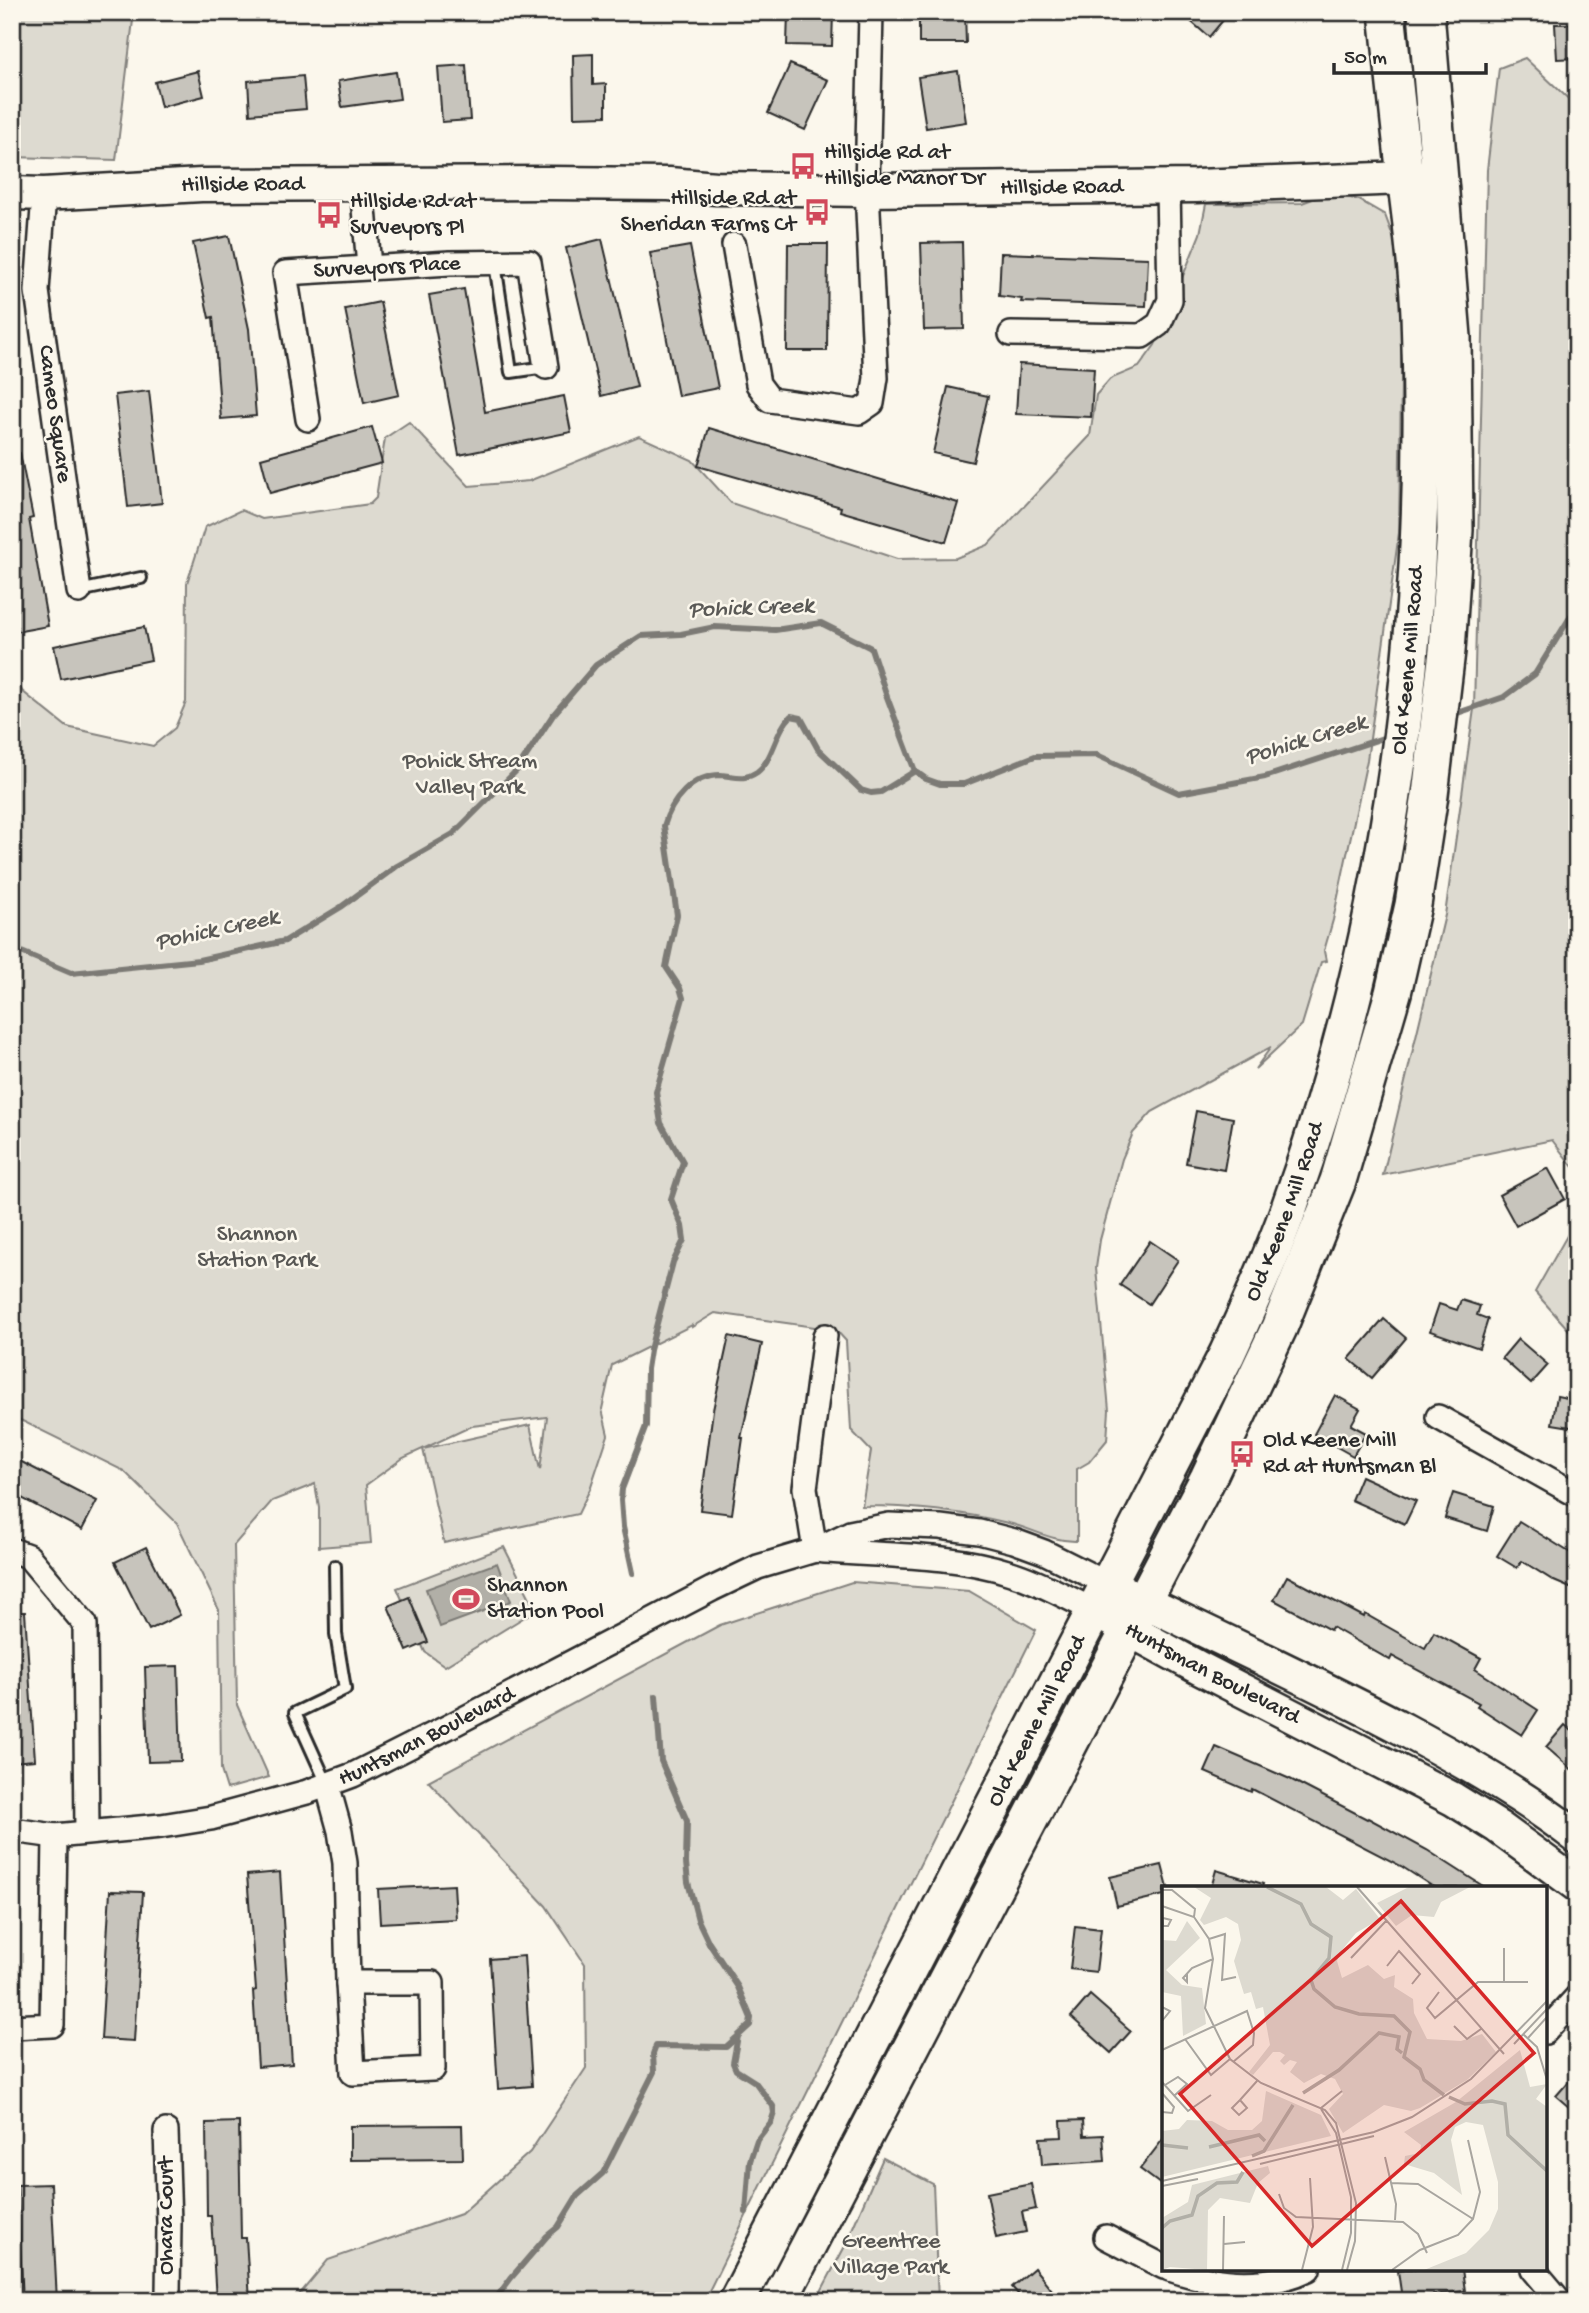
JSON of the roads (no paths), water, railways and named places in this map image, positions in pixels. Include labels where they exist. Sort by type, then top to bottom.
[{"type":"main road","name":"Old Keene Mill Road","points":[[737,2301],[1227,1354],[1261,1278],[1313,1139],[1365,948],[1392,799],[1411,654],[1419,555],[1422,431],[1419,312],[1415,249],[1387,12]]},
{"type":"main road","name":"Old Keene Mill Road","points":[[779,2301],[1208,1478],[1279,1328],[1338,1181],[1393,993],[1413,905],[1430,795],[1447,651],[1454,556],[1453,337],[1426,12]]},
{"type":"street","points":[[734,245],[758,384],[770,400],[859,412],[872,403],[876,378],[867,190],[871,12]]},
{"type":"street","name":"Hillside Road","points":[[12,193],[44,194],[201,185],[669,184],[716,188],[867,190],[1168,186],[1440,176]]},
{"type":"street","points":[[362,185],[369,267]]},
{"type":"street","points":[[1011,334],[1142,336],[1159,324],[1170,300],[1168,186]]},
{"type":"street","name":"Cameo Square","points":[[44,194],[37,291],[79,591]]},
{"type":"street","name":"Surveyors Place","points":[[308,419],[285,273],[369,267],[529,262],[546,367]]},
{"type":"street","points":[[814,1550],[805,1488],[825,1336]]},
{"type":"street","points":[[1438,1417],[1577,1495]]},
{"type":"street","name":"Huntsman Boulevard","points":[[12,1830],[55,1836],[161,1826],[211,1818],[256,1808],[353,1775],[758,1567],[814,1550],[850,1533],[889,1525],[979,1532],[1044,1552],[1101,1597],[1452,1799],[1498,1827],[1577,1885]]},
{"type":"street","points":[[12,1550],[28,1556],[85,1624],[87,1832]]},
{"type":"street","name":"Huntsman Boulevard","points":[[814,1550],[935,1558],[974,1564],[1101,1597]]},
{"type":"street","name":"Huntsman Boulevard","points":[[1136,1616],[1365,1709],[1471,1766],[1577,1837]]},
{"type":"street","points":[[327,1784],[340,1831],[345,1863],[348,1983],[353,2073],[433,2069],[432,1983],[348,1983]]},
{"type":"street","points":[[12,2028],[52,2025],[55,1836]]},
{"type":"street","points":[[1547,2030],[1577,1997]]},
{"type":"street","name":"Ohara Court","points":[[165,2301],[168,2294],[169,2223],[166,2131]]},
{"type":"street","points":[[1106,2237],[1162,2266]]},
{"type":"street","points":[[1176,2271],[1197,2278],[1236,2283],[1279,2279],[1302,2271]]},
{"type":"street","points":[[1535,2271],[1560,2301]]},
{"type":"lane","points":[[495,263],[510,372],[546,367]]},
{"type":"lane","points":[[79,591],[141,578]]},
{"type":"lane","points":[[327,1784],[295,1713],[345,1689],[337,1634],[335,1566]]},
{"type":"waterway","name":"Pohick Creek","points":[[1449,716],[1504,697],[1535,674],[1577,606]]},
{"type":"waterway","name":"Pohick Creek","points":[[12,948],[71,973],[199,960],[285,941],[341,907],[397,866],[453,834],[517,770],[553,715],[596,665],[641,636],[681,634],[715,627],[775,630],[821,623],[871,648],[915,771],[940,784],[964,784],[1035,756],[1097,755],[1179,793],[1265,777],[1389,736]]},
{"type":"waterway","points":[[633,1573],[623,1527],[622,1489],[646,1426],[650,1350],[673,1262],[684,1240],[682,1226],[671,1199],[683,1162],[661,1123],[656,1092],[683,998],[680,988],[666,967],[677,915],[664,826],[667,817],[684,791],[701,779],[721,775],[744,777],[757,772],[767,760],[781,729],[791,716],[801,718],[818,749],[861,790],[881,792],[915,771]]},
{"type":"waterway","points":[[656,1696],[661,1761],[687,1821],[688,1882],[698,1920],[709,1943],[738,1987],[751,2018],[750,2025],[738,2036],[733,2063],[736,2070],[755,2082],[773,2106],[771,2122],[757,2140],[750,2161],[746,2212]]},
{"type":"waterway","points":[[494,2301],[547,2236],[558,2227],[577,2196],[603,2173],[654,2072],[653,2054],[656,2046],[726,2047],[736,2038]]},
{"type":"place","name":"Hillside Rd at Hillside Manor Dr","points":[[803,166]]},
{"type":"place","name":"Hillside Rd at Sheridan Farms Ct","points":[[817,212]]},
{"type":"place","name":"Hillside Rd at Surveyors Pl","points":[[329,215]]},
{"type":"place","name":"Old Keene Mill Rd at Huntsman Bl","points":[[1242,1454]]},
{"type":"place","name":"Shannon Station Pool","points":[[466,1599]]},
{"type":"park label","name":"Pohick Stream Valley Park","points":[[470,775]]},
{"type":"park label","name":"Shannon Station Park","points":[[257,1248]]},
{"type":"park label","name":"Greentree Village Park","points":[[891,2255]]}]
